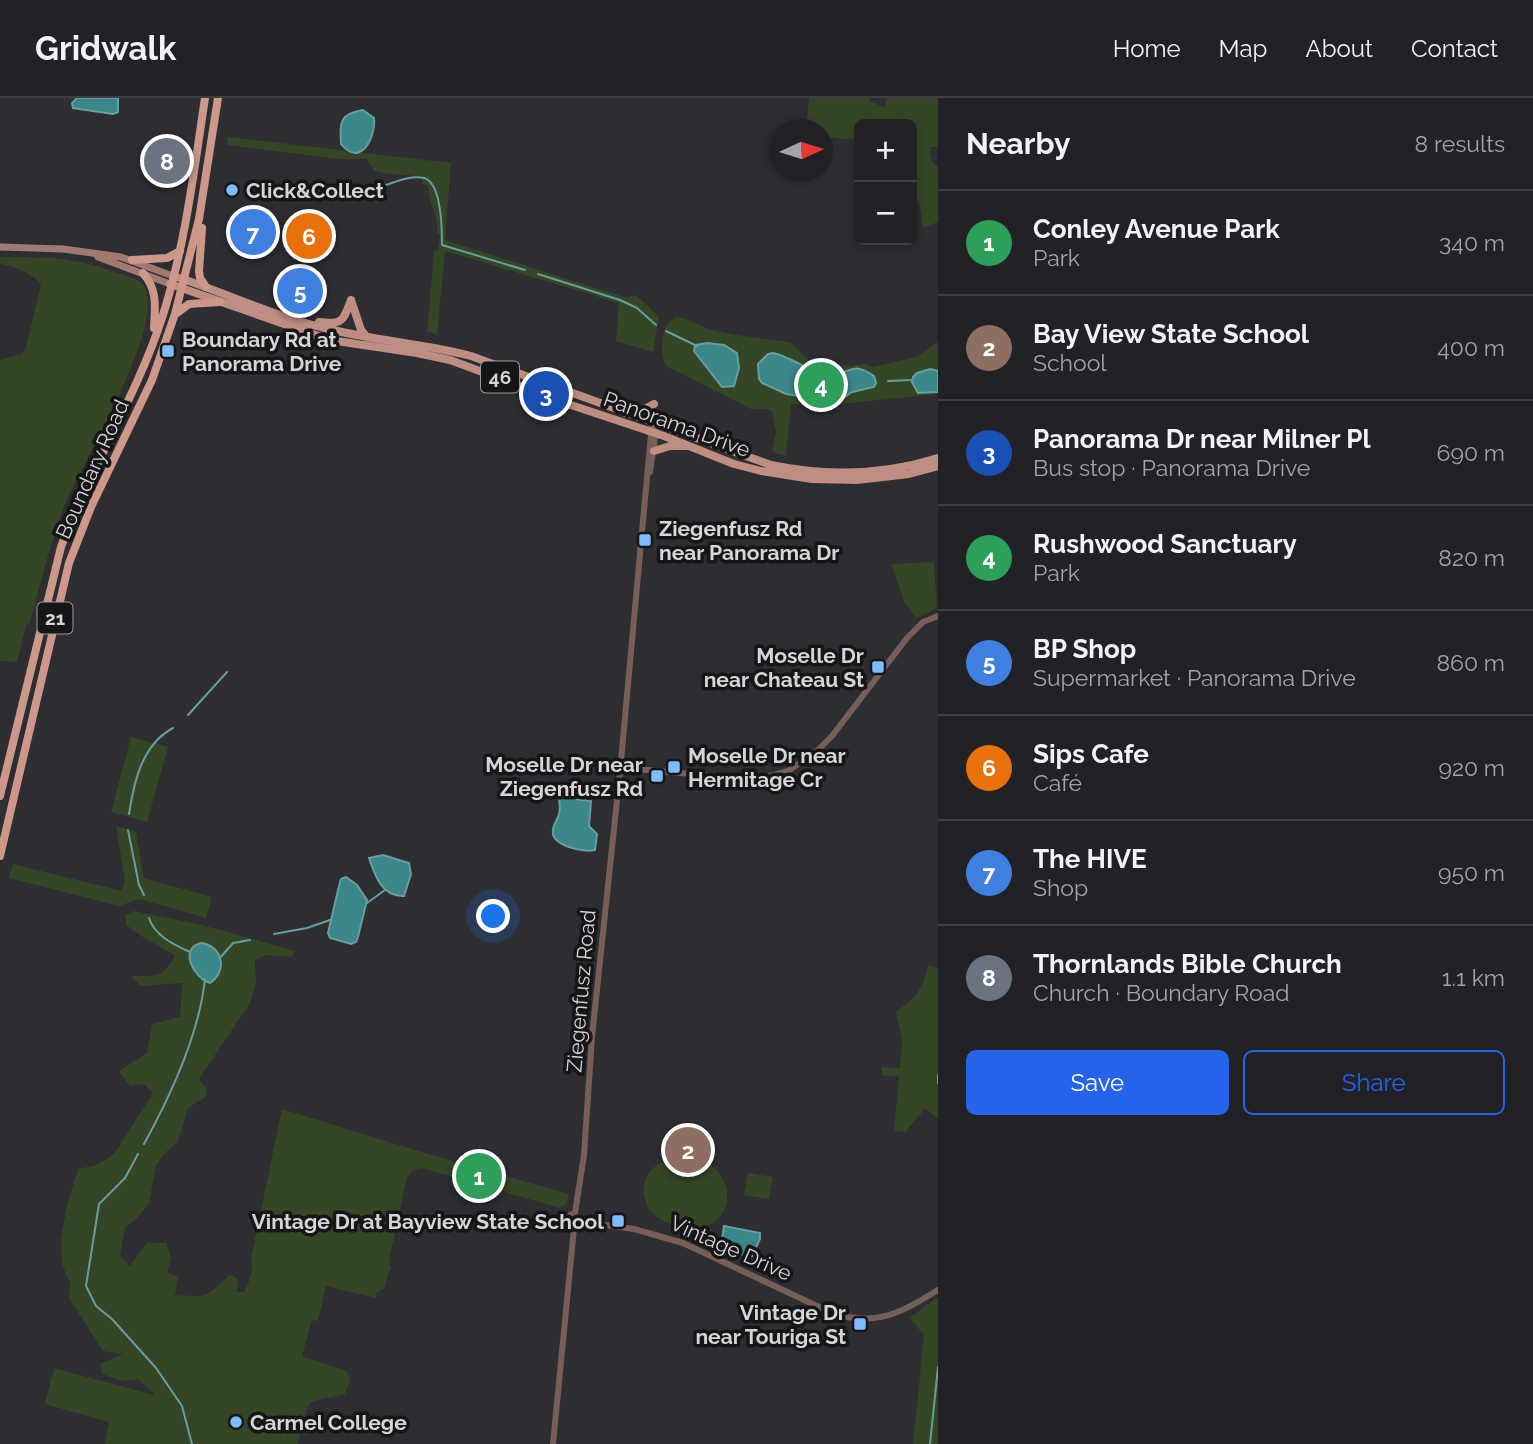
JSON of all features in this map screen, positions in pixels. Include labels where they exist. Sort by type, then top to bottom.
[{"type":"highway","name":"Boundary Road","points":[[0,796],[50,587],[69,526],[138,378],[172,280],[180,251],[205,98]]},
{"type":"highway","name":"Boundary Road","points":[[0,856],[59,599],[81,531],[152,380],[184,285],[206,180],[218,98]]},
{"type":"highway","points":[[202,120],[215,122]]},
{"type":"highway","points":[[206,180],[208,196],[199,259],[200,278],[206,287]]},
{"type":"highway","points":[[132,260],[167,258],[180,251]]},
{"type":"highway","points":[[143,273],[150,281],[155,294],[154,338]]},
{"type":"highway","points":[[175,314],[189,304],[220,302]]},
{"type":"highway","points":[[69,526],[81,531]]},
{"type":"main road","points":[[0,247],[84,252],[132,260],[172,280]]},
{"type":"main road","points":[[84,252],[143,273],[172,280]]},
{"type":"main road","name":"Panorama Drive","points":[[172,280],[220,302],[330,340],[450,360],[771,466],[822,474],[885,471],[938,458]]},
{"type":"main road","name":"Panorama Drive","points":[[184,285],[206,287],[306,323],[471,356],[623,414],[689,446],[749,468],[779,475],[825,480],[887,477],[938,466]]},
{"type":"main road","points":[[306,323],[336,323],[342,320],[351,300],[361,330],[367,337]]},
{"type":"main road","points":[[623,414],[643,410],[654,404]]},
{"type":"main road","points":[[654,451],[670,446],[689,446]]},
{"type":"street","points":[[646,488],[654,451],[654,428]]},
{"type":"street","points":[[654,428],[621,761],[625,764],[623,770],[755,780],[788,771],[817,751],[832,736],[907,638],[923,622],[938,616]]},
{"type":"street","name":"Ziegenfusz Road","points":[[575,1213],[584,1155],[592,1037],[623,770]]},
{"type":"street","points":[[575,1213],[581,1216],[583,1222],[574,1228],[568,1220],[570,1215],[575,1213]]},
{"type":"street","name":"Vintage Drive","points":[[583,1222],[634,1229],[683,1243],[834,1314],[852,1319],[883,1318],[899,1313],[938,1290]]},
{"type":"street","points":[[553,1444],[574,1228]]},
{"type":"green space","points":[[809,98],[869,98],[871,102],[884,107],[887,98],[938,98],[938,147],[931,147],[930,153],[932,161],[938,167],[938,222],[923,228],[917,201],[917,119],[854,119],[854,140],[833,138],[833,119],[807,119]]},
{"type":"green space","points":[[228,137],[451,163],[445,240],[627,298],[636,295],[659,317],[653,352],[616,341],[619,303],[445,251],[437,334],[427,332],[434,252],[438,250],[440,236],[428,186],[423,184],[421,177],[374,171],[367,159],[337,159],[227,145]]},
{"type":"green space","points":[[0,258],[61,259],[102,268],[140,281],[148,300],[145,326],[135,359],[63,509],[17,662],[0,661],[0,360],[22,354],[26,347],[41,284],[22,271],[0,264]]},
{"type":"green space","points":[[676,317],[708,329],[790,342],[808,360],[840,367],[865,364],[873,367],[916,357],[938,342],[938,394],[819,406],[791,404],[786,456],[772,452],[776,432],[772,412],[768,409],[751,409],[666,366],[662,354],[664,332]]},
{"type":"green space","points":[[934,562],[937,608],[916,618],[904,601],[891,564]]},
{"type":"green space","points":[[131,737],[168,747],[147,822],[111,812]]},
{"type":"green space","points":[[116,826],[136,832],[144,878],[212,897],[206,918],[139,899],[119,906],[9,878],[13,864],[122,891],[125,880]]},
{"type":"green space","points":[[134,911],[202,925],[295,951],[291,957],[267,955],[255,960],[256,982],[250,1003],[199,1079],[206,1088],[207,1096],[188,1108],[178,1142],[156,1165],[149,1203],[136,1219],[125,1227],[120,1256],[130,1266],[147,1243],[166,1243],[171,1258],[167,1273],[178,1276],[175,1296],[204,1295],[230,1275],[238,1279],[237,1292],[244,1292],[252,1271],[251,1258],[282,1109],[569,1194],[566,1204],[560,1208],[422,1168],[413,1170],[407,1177],[389,1260],[391,1269],[385,1288],[376,1293],[376,1298],[326,1286],[318,1321],[312,1320],[302,1356],[347,1371],[350,1381],[345,1394],[310,1402],[298,1444],[105,1444],[109,1422],[45,1404],[54,1368],[154,1395],[138,1379],[122,1381],[102,1374],[100,1364],[123,1354],[103,1351],[69,1298],[70,1283],[62,1264],[61,1239],[67,1205],[78,1169],[97,1165],[114,1154],[153,1093],[144,1084],[130,1086],[119,1071],[147,1053],[152,1024],[180,1017],[182,983],[141,986],[131,976],[163,972],[175,955],[126,925],[125,915]]},
{"type":"green space","points":[[929,965],[938,969],[938,1119],[925,1109],[905,1132],[894,1131],[899,1077],[882,1075],[882,1067],[900,1068],[902,1041],[896,1011],[918,992]]},
{"type":"green space","points":[[685,1155],[704,1161],[718,1172],[725,1185],[727,1200],[723,1213],[713,1223],[698,1228],[677,1226],[660,1219],[647,1205],[644,1195],[644,1186],[652,1170],[667,1159]]},
{"type":"green space","points":[[748,1173],[773,1177],[769,1199],[744,1195]]},
{"type":"green space","points":[[938,1297],[938,1444],[913,1444],[924,1336],[910,1317]]},
{"type":"water","points":[[77,98],[118,98],[118,112],[113,114],[73,108],[72,103]]},
{"type":"water","points":[[363,110],[374,118],[374,126],[365,148],[354,153],[341,144],[341,125],[349,114]]},
{"type":"water","points":[[695,345],[724,345],[737,353],[739,368],[734,386],[722,387],[694,351]]},
{"type":"water","points":[[773,353],[824,374],[860,369],[874,376],[876,383],[874,387],[852,392],[841,400],[786,394],[759,379],[758,364],[768,354]]},
{"type":"water","points":[[930,369],[938,371],[938,392],[918,393],[912,382],[913,377]]},
{"type":"water","points":[[559,797],[591,801],[589,826],[597,834],[595,850],[568,847],[553,835],[560,812]]},
{"type":"water","points":[[383,855],[409,863],[411,874],[404,896],[390,893],[380,884],[369,858]]},
{"type":"water","points":[[346,877],[357,885],[367,900],[358,937],[356,942],[351,944],[330,938],[328,933],[341,879]]},
{"type":"water","points":[[201,943],[214,949],[220,960],[219,972],[210,983],[194,970],[191,963],[190,951]]},
{"type":"water","points":[[724,1226],[760,1233],[752,1256],[746,1257],[721,1246]]},
{"type":"waterway","points":[[386,185],[409,178],[424,178],[430,182],[438,197],[442,245],[525,270]]},
{"type":"waterway","points":[[538,274],[620,300],[637,308],[656,325]]},
{"type":"waterway","points":[[666,331],[697,346]]},
{"type":"waterway","points":[[888,381],[911,380]]},
{"type":"waterway","points":[[188,715],[227,672]]},
{"type":"waterway","points":[[129,814],[141,765],[154,744],[173,728]]},
{"type":"waterway","points":[[128,830],[139,885],[144,895]]},
{"type":"waterway","points":[[367,903],[385,890]]},
{"type":"waterway","points":[[149,918],[155,930],[171,943],[190,952]]},
{"type":"waterway","points":[[274,934],[307,928],[330,920]]},
{"type":"waterway","points":[[220,958],[233,943],[250,940]]},
{"type":"waterway","points":[[144,1144],[190,1043],[205,979]]},
{"type":"waterway","points":[[938,1075],[938,1083]]},
{"type":"waterway","points":[[138,1154],[125,1178],[99,1204],[86,1286],[96,1306],[112,1319],[156,1368],[182,1406],[192,1444]]},
{"type":"waterway","points":[[930,1444],[938,1367]]},
{"type":"place","name":"Thornlands Bible Church","points":[[167,161]]},
{"type":"place","name":"Click&Collect","points":[[232,190]]},
{"type":"place","name":"The HIVE","points":[[253,232]]},
{"type":"place","name":"Sips Cafe","points":[[309,236]]},
{"type":"place","name":"BP Shop","points":[[300,291]]},
{"type":"place","name":"Boundary Rd at Panorama Drive","points":[[168,351]]},
{"type":"place","name":"Rushwood Sanctuary","points":[[821,385]]},
{"type":"place","name":"Panorama Dr near Milner Pl","points":[[546,394]]},
{"type":"place","name":"Ziegenfusz Rd near Panorama Dr","points":[[645,540]]},
{"type":"place","name":"Moselle Dr near Chateau St","points":[[878,667]]},
{"type":"place","name":"Moselle Dr near Hermitage Cr","points":[[674,767]]},
{"type":"place","name":"Moselle Dr near Ziegenfusz Rd","points":[[657,776]]},
{"type":"place","name":"Bay View State School","points":[[688,1150]]},
{"type":"place","name":"Conley Avenue Park","points":[[479,1176]]},
{"type":"place","name":"Vintage Dr at Bayview State School","points":[[618,1221]]},
{"type":"place","name":"Vintage Dr near Touriga St","points":[[860,1324]]},
{"type":"place","name":"Carmel College","points":[[236,1422]]}]
